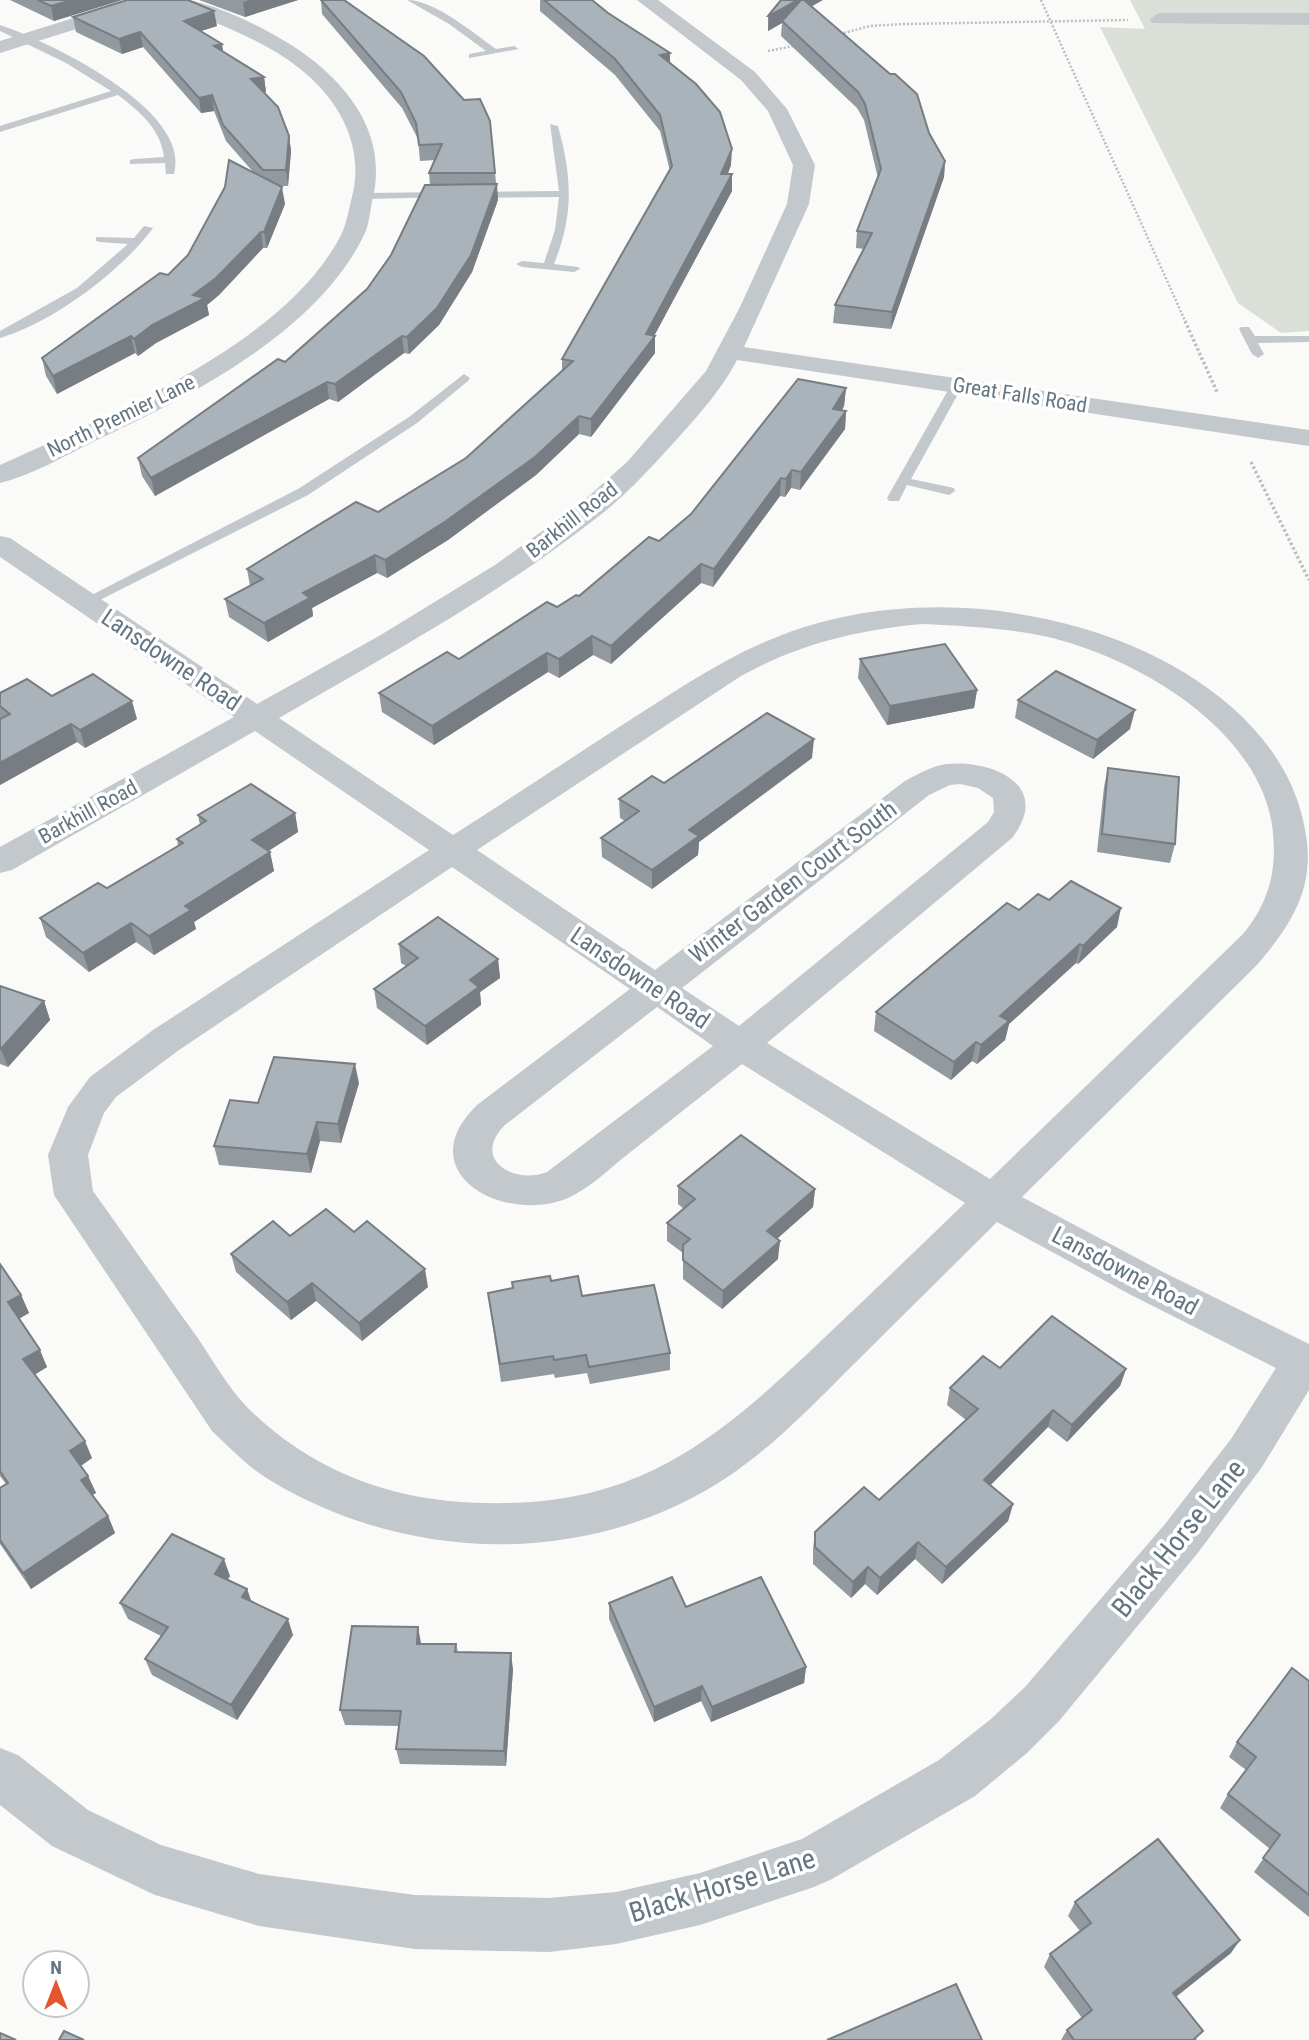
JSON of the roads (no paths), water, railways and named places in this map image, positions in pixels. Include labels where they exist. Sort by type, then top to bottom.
[{"type":"street","points":[[0,47],[150,0]]},
{"type":"street","name":"North Premier Lane","points":[[0,475],[142,410],[186,387],[250,345],[286,316],[339,258],[355,228],[367,196],[368,165],[364,144],[355,120],[340,97],[291,53],[177,0]]},
{"type":"street","name":"Barkhill Road","points":[[0,862],[390,642],[552,540],[627,476],[672,431],[696,402],[730,352],[798,204],[804,165],[777,109],[748,76],[648,0]]},
{"type":"street","points":[[1159,19],[1309,19]]},
{"type":"street","name":"Great Falls Road","points":[[730,352],[1309,438]]},
{"type":"street","name":"Lansdowne Road","points":[[0,544],[740,1045],[992,1200],[1148,1284],[1306,1363]]},
{"type":"street","points":[[922,615],[1000,620],[1087,639],[1127,655],[1167,676],[1203,700],[1231,724],[1255,750],[1286,807],[1291,834],[1292,867],[1285,895],[1266,930],[1243,957],[992,1200],[747,1438],[685,1479],[608,1511],[559,1522],[513,1525],[454,1522],[403,1514],[352,1499],[283,1465],[228,1417],[74,1195],[68,1155],[87,1107],[111,1081],[188,1025],[730,668],[759,652],[816,631],[857,622],[922,615]]},
{"type":"street","name":"Winter Garden Court South","points":[[944,775],[975,775],[1007,792],[1012,811],[1009,820],[1000,830],[740,1045],[556,1186],[523,1191],[505,1188],[486,1177],[474,1161],[471,1147],[473,1138],[491,1115],[930,779],[944,775]]},
{"type":"street","name":"Black Horse Lane","points":[[0,1773],[70,1828],[155,1869],[259,1900],[415,1922],[549,1925],[616,1918],[700,1899],[814,1861],[957,1778],[1009,1736],[1042,1704],[1228,1480],[1306,1363]]},
{"type":"lane","points":[[411,0],[452,22],[494,52]]},
{"type":"lane","points":[[0,28],[120,91],[150,115],[167,145],[170,172]]},
{"type":"lane","points":[[472,56],[514,48]]},
{"type":"lane","points":[[0,129],[120,91]]},
{"type":"lane","points":[[548,266],[564,218],[566,194],[562,157],[553,126]]},
{"type":"lane","points":[[134,162],[169,160]]},
{"type":"lane","points":[[466,195],[566,194]]},
{"type":"lane","points":[[367,196],[452,195]]},
{"type":"lane","points":[[0,335],[64,302],[122,259],[148,228]]},
{"type":"lane","points":[[100,239],[138,242]]},
{"type":"lane","points":[[522,264],[574,269]]},
{"type":"lane","points":[[0,323],[13,329]]},
{"type":"lane","points":[[1245,329],[1258,354]]},
{"type":"lane","points":[[1251,340],[1309,340]]},
{"type":"lane","points":[[85,602],[303,492],[413,420],[464,378]]},
{"type":"lane","points":[[894,498],[957,385]]},
{"type":"lane","points":[[905,481],[949,491]]}]
